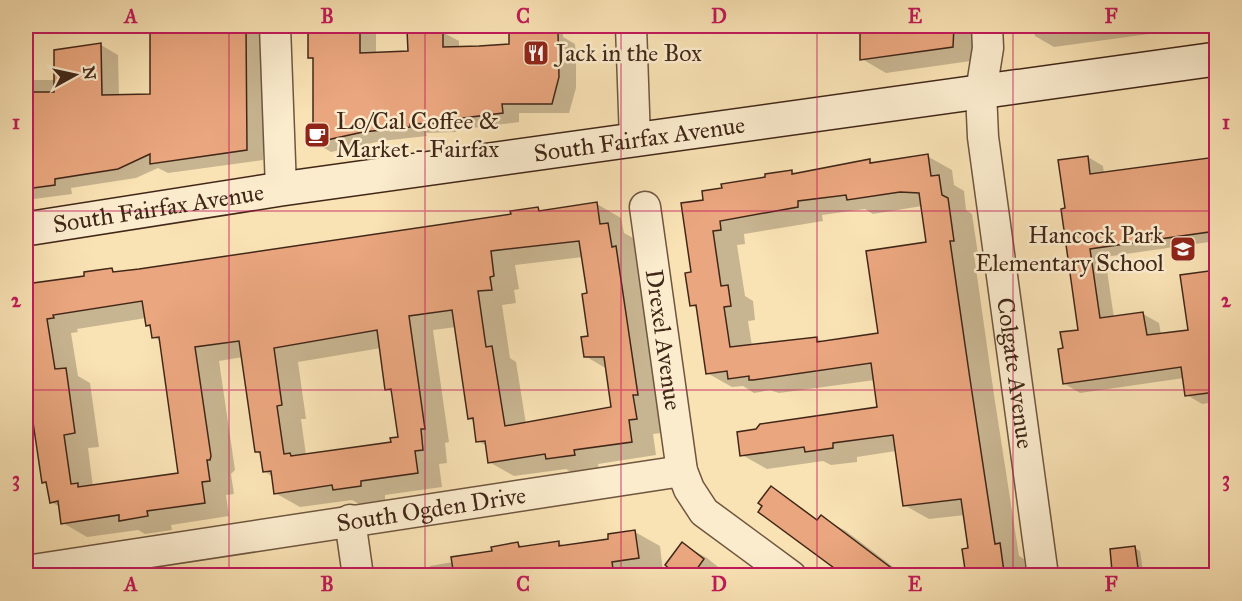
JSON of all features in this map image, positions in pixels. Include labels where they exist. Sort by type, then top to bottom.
[{"type":"main road","name":"South Fairfax Avenue","points":[[26,229],[281,189],[1216,59]]},
{"type":"street","points":[[275,26],[281,189]]},
{"type":"street","points":[[631,26],[635,140]]},
{"type":"street","name":"Colgate Avenue","points":[[987,26],[988,48],[981,92],[985,149],[1042,576]]},
{"type":"street","name":"Drexel Avenue","points":[[645,207],[682,471]]},
{"type":"street","points":[[682,471],[689,489],[704,512],[791,576]]},
{"type":"street","name":"South Ogden Drive","points":[[26,571],[682,471]]},
{"type":"street","points":[[350,520],[358,576]]},
{"type":"building","points":[[198,26],[246,26],[247,150],[150,164],[150,154],[118,169],[55,179],[55,185],[26,189],[26,92],[54,92],[54,50],[101,43],[102,95],[150,94],[150,33]]},
{"type":"building","points":[[308,26],[360,26],[360,53],[408,51],[407,30],[443,30],[443,47],[479,46],[509,44],[509,33],[513,33],[513,26],[546,26],[547,32],[558,32],[559,77],[552,104],[502,104],[503,113],[439,121],[439,123],[410,124],[410,127],[363,132],[313,143],[313,58],[308,58]]},
{"type":"building","points":[[860,26],[954,26],[953,47],[860,60]]},
{"type":"building","points":[[928,154],[931,176],[939,175],[942,195],[948,198],[954,241],[950,241],[970,379],[995,544],[1000,543],[1004,572],[999,573],[1000,576],[966,576],[962,549],[968,548],[961,499],[903,506],[893,435],[833,443],[833,448],[805,452],[804,447],[740,456],[737,432],[756,429],[760,424],[877,407],[871,363],[753,380],[749,380],[749,376],[728,379],[727,371],[706,374],[696,305],[690,306],[685,273],[691,272],[681,203],[703,200],[702,191],[722,188],[721,184],[765,177],[765,174],[792,170],[792,174],[870,159],[870,163]],"holes":[[[900,192],[919,193],[926,242],[866,251],[878,333],[817,342],[817,337],[730,347],[724,307],[731,306],[728,285],[721,286],[713,231],[721,230],[720,221],[798,207],[798,201],[846,195],[847,200]]]},
{"type":"building","points":[[1088,156],[1090,174],[1216,157],[1216,231],[1090,249],[1100,318],[1143,312],[1147,335],[1188,330],[1180,275],[1216,270],[1216,392],[1185,396],[1181,367],[1063,384],[1058,349],[1063,348],[1060,332],[1078,330],[1061,209],[1065,208],[1058,160]]},
{"type":"building","points":[[597,202],[600,224],[608,223],[612,247],[616,246],[638,395],[633,395],[637,419],[629,420],[632,442],[574,450],[575,455],[546,459],[545,454],[488,463],[485,441],[476,442],[473,418],[468,419],[452,310],[409,316],[425,429],[421,429],[423,450],[415,451],[418,473],[361,481],[361,486],[333,490],[332,485],[274,494],[271,471],[263,472],[260,452],[255,452],[239,341],[195,347],[211,456],[210,460],[207,460],[210,481],[202,482],[205,503],[147,511],[148,516],[119,521],[119,515],[61,524],[58,501],[50,503],[46,482],[42,483],[26,375],[26,307],[30,307],[26,284],[84,276],[84,272],[112,268],[113,272],[139,269],[511,214],[510,211],[538,207],[539,211]],"holes":[[[579,241],[587,293],[582,294],[588,336],[581,337],[584,357],[604,357],[611,407],[505,426],[492,346],[486,347],[478,291],[492,290],[490,277],[494,276],[491,251]],[[142,301],[146,326],[150,325],[152,338],[159,337],[178,473],[78,487],[78,483],[71,484],[64,435],[75,433],[66,368],[55,369],[47,319],[54,318],[53,315]],[[377,330],[385,390],[391,389],[398,437],[390,438],[391,442],[291,456],[290,453],[284,454],[277,406],[282,405],[274,348]]]},
{"type":"building","points":[[771,486],[817,520],[821,515],[902,576],[845,576],[758,512],[762,506],[758,503]]},
{"type":"building","points":[[635,530],[639,558],[612,562],[614,576],[573,576],[572,568],[521,576],[454,576],[451,557],[492,551],[491,547],[518,542],[519,547],[559,541],[559,546],[608,539],[608,534]]},
{"type":"building","points":[[682,542],[704,559],[692,576],[678,576],[665,565]]},
{"type":"building","points":[[1135,546],[1138,568],[1112,571],[1110,549]]},
{"type":"place","name":"Jack in the Box","points":[[536,53]]},
{"type":"place","name":"Lo/Cal Coffee & Market - Fairfax","points":[[317,135]]},
{"type":"place","name":"Hancock Park Elementary School","points":[[1183,249]]}]
